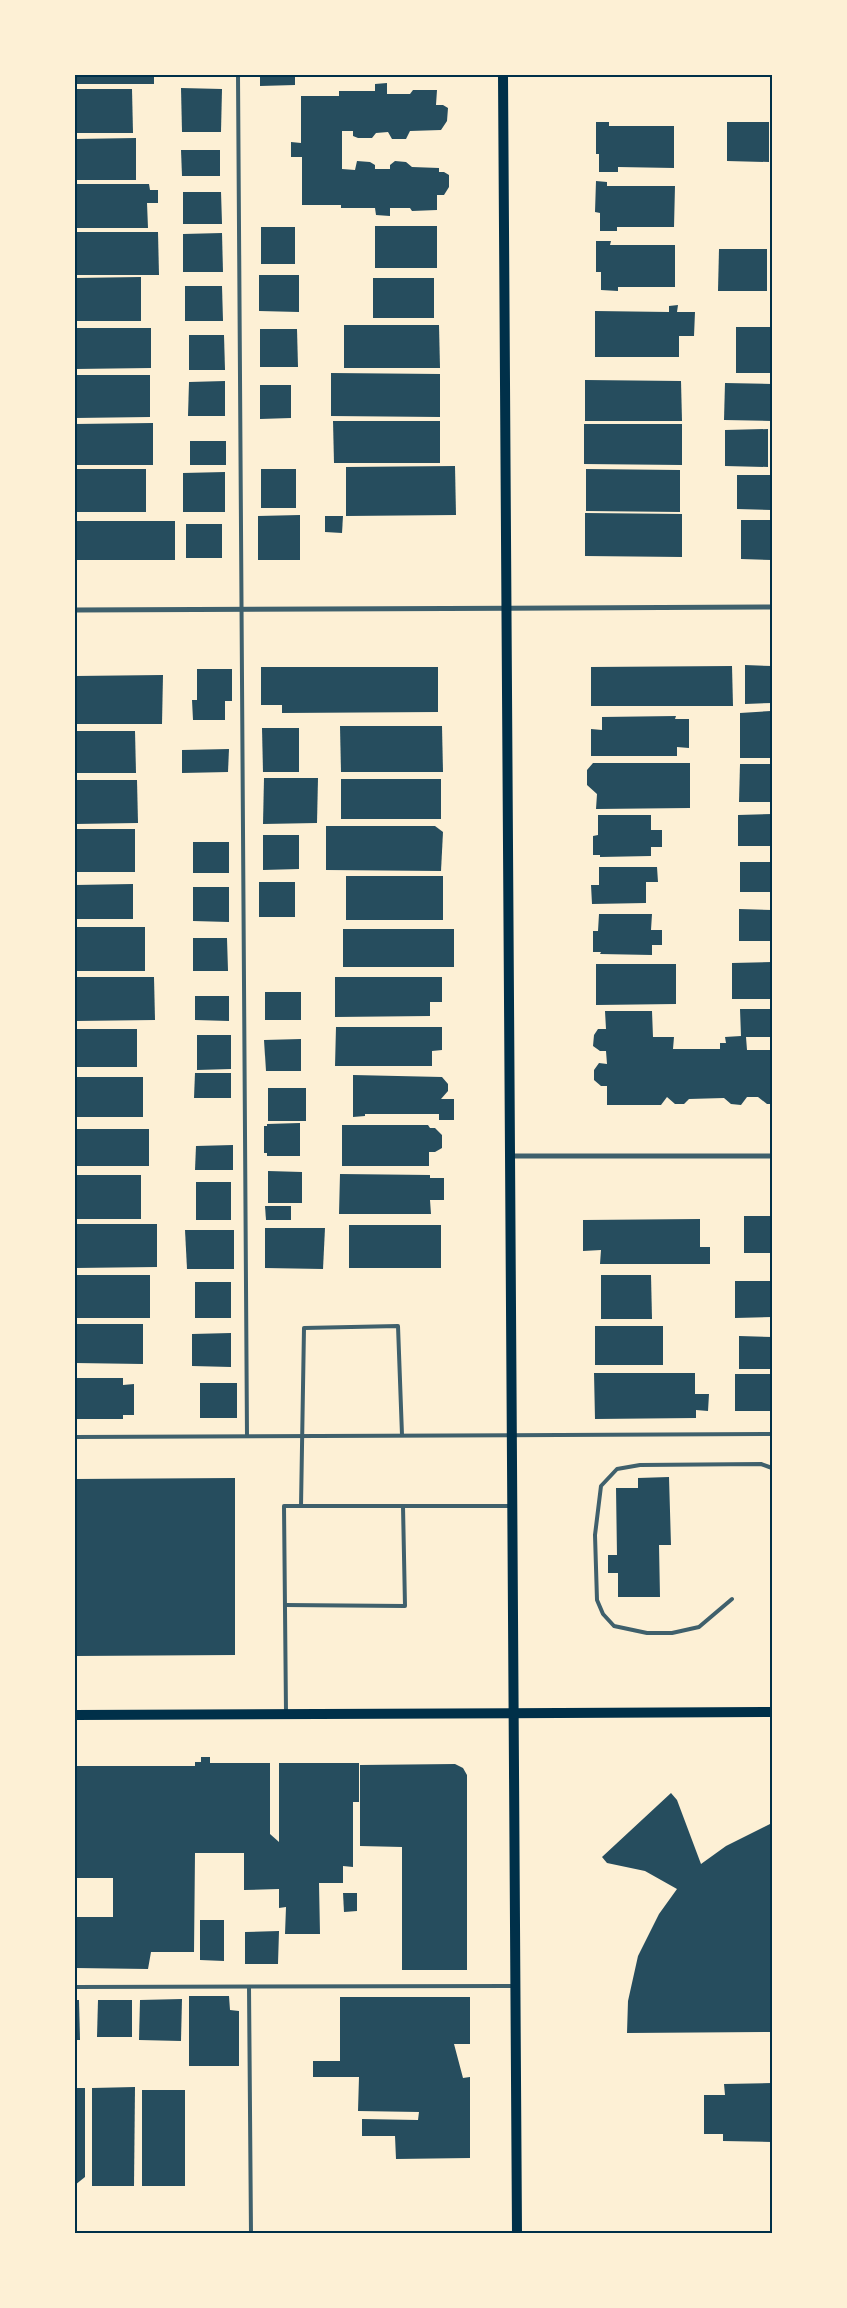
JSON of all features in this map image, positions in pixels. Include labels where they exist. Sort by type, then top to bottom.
[{"type":"main road","points":[[503,75],[517,2233]]},
{"type":"main road","points":[[75,1715],[772,1712]]},
{"type":"street","points":[[75,610],[772,607]]},
{"type":"street","points":[[510,1156],[772,1156]]},
{"type":"lane","points":[[238,75],[247,1436]]},
{"type":"lane","points":[[301,1506],[304,1328],[398,1326],[402,1435]]},
{"type":"lane","points":[[75,1437],[772,1434]]},
{"type":"lane","points":[[732,1599],[699,1628],[672,1633],[648,1633],[614,1626],[603,1614],[597,1600],[595,1535],[601,1486],[617,1469],[640,1465],[761,1464],[772,1468]]},
{"type":"lane","points":[[286,1714],[284,1506],[513,1506]]},
{"type":"lane","points":[[285,1605],[405,1606],[404,1506]]},
{"type":"lane","points":[[75,1987],[515,1986]]},
{"type":"lane","points":[[249,1987],[251,2233]]},
{"type":"building","points":[[75,75],[154,75],[154,84],[75,84]]},
{"type":"building","points":[[260,75],[295,75],[295,85],[260,86]]},
{"type":"building","points":[[387,83],[387,94],[410,94],[413,90],[437,90],[436,105],[443,105],[448,108],[447,121],[441,130],[410,131],[406,139],[392,139],[388,132],[376,133],[372,138],[358,138],[353,136],[353,131],[342,131],[342,169],[355,170],[357,161],[370,162],[375,165],[375,169],[390,169],[390,165],[395,161],[406,162],[412,167],[439,168],[439,172],[449,175],[449,187],[444,195],[437,195],[437,210],[412,211],[410,208],[390,208],[390,216],[376,215],[375,208],[341,208],[341,205],[302,205],[302,157],[291,157],[291,142],[301,143],[301,96],[339,96],[339,91],[375,91],[375,84]]},
{"type":"building","points":[[181,88],[222,89],[221,132],[182,132]]},
{"type":"building","points":[[75,89],[132,89],[133,133],[75,133]]},
{"type":"building","points":[[596,122],[609,122],[609,126],[674,126],[674,168],[618,167],[618,172],[599,172],[599,154],[596,154]]},
{"type":"building","points":[[727,122],[769,122],[769,162],[727,161]]},
{"type":"building","points":[[136,138],[136,180],[75,180],[75,139]]},
{"type":"building","points":[[181,150],[220,150],[220,176],[182,176]]},
{"type":"building","points":[[596,181],[607,182],[607,186],[675,186],[674,227],[617,227],[617,231],[600,231],[600,213],[595,212]]},
{"type":"building","points":[[75,184],[149,184],[150,190],[158,190],[158,203],[147,203],[148,228],[75,228]]},
{"type":"building","points":[[183,192],[221,192],[222,224],[183,224]]},
{"type":"building","points":[[375,226],[437,226],[437,268],[375,268]]},
{"type":"building","points":[[261,227],[295,227],[295,264],[261,264]]},
{"type":"building","points":[[75,232],[158,232],[159,275],[75,275]]},
{"type":"building","points":[[222,233],[223,272],[183,272],[183,234]]},
{"type":"building","points":[[596,241],[611,241],[610,245],[675,245],[675,287],[618,287],[618,291],[601,290],[601,272],[596,272]]},
{"type":"building","points":[[719,249],[767,249],[767,291],[718,291]]},
{"type":"building","points":[[259,275],[299,275],[299,312],[259,311]]},
{"type":"building","points":[[141,277],[141,321],[75,321],[75,278]]},
{"type":"building","points":[[373,278],[434,278],[434,318],[373,318]]},
{"type":"building","points":[[185,286],[222,286],[223,321],[185,321]]},
{"type":"building","points":[[678,305],[677,312],[695,312],[694,336],[679,336],[679,357],[595,357],[595,311],[669,312],[669,306]]},
{"type":"building","points":[[344,325],[439,325],[440,368],[344,368]]},
{"type":"building","points":[[736,327],[772,327],[772,373],[736,373]]},
{"type":"building","points":[[75,328],[151,328],[151,368],[75,369]]},
{"type":"building","points":[[260,329],[297,329],[298,367],[260,367]]},
{"type":"building","points":[[189,335],[224,335],[225,370],[189,370]]},
{"type":"building","points":[[331,373],[440,374],[440,417],[331,416]]},
{"type":"building","points":[[75,375],[150,375],[150,417],[75,418]]},
{"type":"building","points":[[585,380],[681,381],[682,421],[585,421]]},
{"type":"building","points":[[225,381],[225,416],[188,416],[189,382]]},
{"type":"building","points":[[725,383],[772,384],[772,421],[724,420]]},
{"type":"building","points":[[260,385],[291,385],[291,418],[260,419]]},
{"type":"building","points":[[333,421],[440,421],[440,463],[334,463]]},
{"type":"building","points":[[153,423],[153,465],[75,465],[75,424]]},
{"type":"building","points":[[584,424],[682,424],[682,465],[584,464]]},
{"type":"building","points":[[768,429],[768,467],[725,466],[725,430]]},
{"type":"building","points":[[190,441],[226,441],[226,465],[190,465]]},
{"type":"building","points":[[455,466],[456,515],[346,516],[346,467]]},
{"type":"building","points":[[75,469],[146,469],[146,512],[75,512]]},
{"type":"building","points":[[261,469],[296,469],[296,508],[261,508]]},
{"type":"building","points":[[586,469],[680,470],[680,512],[586,511]]},
{"type":"building","points":[[225,472],[225,512],[183,512],[183,473]]},
{"type":"building","points":[[737,475],[772,475],[772,510],[737,509]]},
{"type":"building","points":[[585,513],[682,514],[682,557],[585,556]]},
{"type":"building","points":[[300,515],[300,560],[258,560],[258,516]]},
{"type":"building","points":[[325,516],[343,516],[342,533],[325,532]]},
{"type":"building","points":[[741,520],[772,520],[772,560],[741,559]]},
{"type":"building","points":[[75,521],[175,521],[175,560],[75,560]]},
{"type":"building","points":[[186,524],[222,524],[222,558],[186,558]]},
{"type":"building","points":[[745,665],[772,666],[772,703],[745,704]]},
{"type":"building","points":[[732,666],[733,706],[591,706],[591,667]]},
{"type":"building","points":[[261,667],[438,667],[438,712],[282,713],[282,705],[261,705]]},
{"type":"building","points":[[197,669],[232,669],[232,701],[225,701],[225,720],[193,720],[192,700],[197,700]]},
{"type":"building","points":[[163,675],[162,724],[75,724],[75,676]]},
{"type":"building","points":[[771,711],[771,758],[740,758],[740,713]]},
{"type":"building","points":[[676,716],[675,719],[689,719],[689,748],[677,747],[677,756],[591,756],[591,729],[602,730],[602,717]]},
{"type":"building","points":[[340,726],[442,726],[443,772],[341,772]]},
{"type":"building","points":[[262,728],[299,728],[299,772],[263,772]]},
{"type":"building","points":[[75,731],[135,731],[136,773],[75,773]]},
{"type":"building","points":[[229,749],[228,772],[182,773],[182,750]]},
{"type":"building","points":[[593,763],[690,763],[690,808],[596,809],[597,794],[587,785],[587,770]]},
{"type":"building","points":[[740,764],[772,764],[772,802],[739,802]]},
{"type":"building","points":[[264,778],[318,778],[317,823],[263,824]]},
{"type":"building","points":[[341,779],[441,779],[441,819],[341,819]]},
{"type":"building","points":[[75,780],[137,780],[138,823],[75,824]]},
{"type":"building","points":[[772,814],[772,846],[738,846],[738,815]]},
{"type":"building","points":[[598,815],[651,815],[651,830],[662,830],[662,847],[651,847],[651,856],[600,857],[600,855],[593,855],[593,836],[598,835]]},
{"type":"building","points":[[326,826],[435,826],[443,832],[441,871],[326,870]]},
{"type":"building","points":[[75,829],[135,829],[135,872],[75,872]]},
{"type":"building","points":[[263,835],[299,835],[299,869],[263,870]]},
{"type":"building","points":[[193,842],[229,842],[229,873],[193,873]]},
{"type":"building","points":[[740,862],[772,862],[772,892],[740,892]]},
{"type":"building","points":[[599,867],[657,867],[658,882],[646,882],[646,903],[592,904],[591,885],[599,885]]},
{"type":"building","points":[[346,876],[443,876],[443,920],[346,920]]},
{"type":"building","points":[[259,882],[295,882],[295,917],[259,917]]},
{"type":"building","points":[[133,884],[133,919],[75,919],[75,885]]},
{"type":"building","points":[[193,887],[229,887],[229,922],[193,921]]},
{"type":"building","points":[[739,909],[772,910],[772,941],[739,941]]},
{"type":"building","points":[[599,914],[652,914],[651,930],[662,930],[662,945],[652,945],[652,955],[600,954],[601,952],[593,952],[593,931],[598,931]]},
{"type":"building","points":[[75,927],[145,927],[145,971],[75,971]]},
{"type":"building","points":[[343,929],[454,929],[454,967],[343,967]]},
{"type":"building","points":[[193,938],[227,938],[228,971],[193,971]]},
{"type":"building","points":[[772,962],[772,999],[732,999],[732,963]]},
{"type":"building","points":[[596,964],[676,964],[676,1004],[596,1005]]},
{"type":"building","points":[[75,977],[154,977],[155,1020],[75,1021]]},
{"type":"building","points":[[335,977],[442,977],[442,1002],[430,1002],[430,1016],[335,1017]]},
{"type":"building","points":[[265,992],[301,992],[301,1020],[265,1020]]},
{"type":"building","points":[[195,996],[229,996],[229,1021],[195,1020]]},
{"type":"building","points":[[740,1009],[772,1009],[772,1037],[746,1037],[747,1050],[772,1050],[772,1104],[767,1104],[758,1097],[747,1097],[741,1105],[731,1104],[724,1098],[689,1099],[684,1104],[675,1104],[667,1097],[661,1105],[607,1105],[607,1086],[601,1086],[594,1080],[594,1070],[599,1063],[607,1064],[606,1051],[600,1051],[593,1046],[594,1035],[598,1029],[606,1029],[605,1011],[652,1011],[653,1037],[674,1037],[673,1049],[720,1049],[720,1043],[726,1043],[725,1037],[741,1036]]},
{"type":"building","points":[[336,1027],[442,1027],[442,1050],[432,1051],[432,1066],[335,1066]]},
{"type":"building","points":[[75,1029],[137,1029],[137,1067],[75,1067]]},
{"type":"building","points":[[197,1035],[231,1035],[231,1069],[197,1070]]},
{"type":"building","points":[[301,1039],[301,1071],[266,1071],[264,1040]]},
{"type":"building","points":[[195,1073],[231,1073],[231,1098],[194,1098]]},
{"type":"building","points":[[353,1075],[442,1077],[448,1084],[448,1091],[441,1099],[454,1099],[454,1120],[439,1120],[439,1114],[365,1114],[365,1116],[353,1117]]},
{"type":"building","points":[[75,1077],[143,1077],[143,1117],[75,1117]]},
{"type":"building","points":[[268,1088],[306,1088],[306,1121],[268,1121]]},
{"type":"building","points":[[300,1123],[300,1156],[267,1156],[267,1153],[264,1153],[264,1126],[267,1126],[267,1124]]},
{"type":"building","points":[[342,1125],[428,1125],[430,1128],[435,1128],[442,1135],[442,1148],[435,1152],[429,1152],[429,1166],[342,1166]]},
{"type":"building","points":[[75,1129],[149,1129],[149,1166],[75,1166]]},
{"type":"building","points":[[233,1145],[233,1170],[195,1170],[196,1146]]},
{"type":"building","points":[[268,1171],[302,1172],[302,1203],[268,1203]]},
{"type":"building","points":[[340,1174],[430,1175],[430,1178],[444,1178],[444,1200],[430,1200],[431,1214],[339,1214]]},
{"type":"building","points":[[75,1175],[141,1175],[141,1219],[75,1219]]},
{"type":"building","points":[[196,1182],[231,1182],[231,1220],[196,1220]]},
{"type":"building","points":[[265,1206],[291,1206],[291,1220],[266,1220]]},
{"type":"building","points":[[744,1216],[772,1216],[772,1253],[744,1253]]},
{"type":"building","points":[[700,1219],[700,1247],[710,1247],[710,1264],[600,1264],[601,1250],[583,1251],[583,1220]]},
{"type":"building","points":[[75,1224],[157,1224],[157,1267],[75,1268]]},
{"type":"building","points":[[349,1225],[441,1225],[441,1268],[349,1268]]},
{"type":"building","points":[[265,1228],[325,1228],[323,1269],[265,1268]]},
{"type":"building","points":[[185,1230],[234,1230],[234,1269],[187,1269]]},
{"type":"building","points":[[75,1275],[150,1275],[150,1318],[75,1318]]},
{"type":"building","points":[[601,1275],[651,1275],[652,1319],[601,1319]]},
{"type":"building","points":[[735,1281],[772,1281],[772,1317],[735,1318]]},
{"type":"building","points":[[195,1282],[231,1282],[231,1318],[195,1318]]},
{"type":"building","points":[[75,1324],[143,1324],[143,1364],[75,1363]]},
{"type":"building","points":[[595,1326],[663,1326],[663,1365],[595,1365]]},
{"type":"building","points":[[231,1333],[231,1367],[192,1366],[192,1334]]},
{"type":"building","points":[[739,1336],[772,1337],[772,1369],[739,1369]]},
{"type":"building","points":[[594,1373],[695,1373],[695,1394],[709,1394],[708,1411],[696,1410],[696,1418],[595,1419]]},
{"type":"building","points":[[735,1374],[772,1374],[772,1411],[735,1411]]},
{"type":"building","points":[[75,1378],[123,1378],[123,1385],[134,1384],[134,1415],[123,1415],[123,1419],[75,1419]]},
{"type":"building","points":[[200,1383],[237,1383],[237,1418],[200,1418]]},
{"type":"building","points":[[669,1477],[671,1545],[659,1545],[660,1597],[618,1597],[618,1573],[608,1573],[608,1555],[617,1555],[616,1488],[638,1488],[638,1478]]},
{"type":"building","points":[[235,1478],[235,1655],[75,1656],[75,1479]]},
{"type":"building","points":[[201,1757],[210,1757],[210,1763],[270,1763],[270,1834],[279,1842],[279,1763],[359,1763],[359,1802],[353,1802],[353,1867],[343,1866],[343,1883],[319,1883],[320,1934],[285,1934],[286,1907],[279,1908],[279,1889],[244,1890],[244,1853],[195,1853],[194,1952],[151,1952],[148,1969],[75,1968],[75,1917],[113,1917],[113,1878],[75,1878],[75,1766],[195,1766],[195,1762],[201,1762]]},
{"type":"building","points":[[455,1764],[463,1768],[467,1775],[467,1970],[402,1970],[402,1847],[360,1846],[360,1765]]},
{"type":"building","points":[[671,1793],[677,1800],[701,1864],[726,1846],[772,1823],[772,2032],[627,2033],[628,2001],[638,1956],[659,1914],[677,1889],[645,1871],[607,1863],[602,1857]]},
{"type":"building","points":[[343,1893],[357,1893],[357,1911],[344,1912]]},
{"type":"building","points":[[200,1920],[224,1920],[224,1961],[200,1960]]},
{"type":"building","points":[[279,1931],[278,1964],[245,1964],[245,1932]]},
{"type":"building","points":[[189,1996],[229,1996],[230,2010],[239,2011],[239,2066],[189,2066]]},
{"type":"building","points":[[340,1997],[470,1997],[470,2044],[454,2044],[463,2078],[470,2077],[470,2158],[396,2159],[395,2136],[362,2136],[362,2119],[418,2120],[419,2112],[358,2111],[359,2077],[313,2077],[313,2061],[340,2061]]},
{"type":"building","points":[[182,1999],[181,2041],[139,2040],[140,2000]]},
{"type":"building","points":[[75,2000],[79,2000],[80,2040],[75,2040]]},
{"type":"building","points":[[98,2000],[132,2000],[132,2037],[97,2037]]},
{"type":"building","points":[[772,2083],[772,2142],[723,2141],[723,2134],[704,2134],[704,2095],[725,2095],[724,2084]]},
{"type":"building","points":[[135,2087],[134,2186],[92,2186],[92,2088]]},
{"type":"building","points":[[75,2088],[85,2088],[85,2177],[75,2185]]},
{"type":"building","points":[[142,2090],[185,2090],[185,2186],[142,2186]]}]
